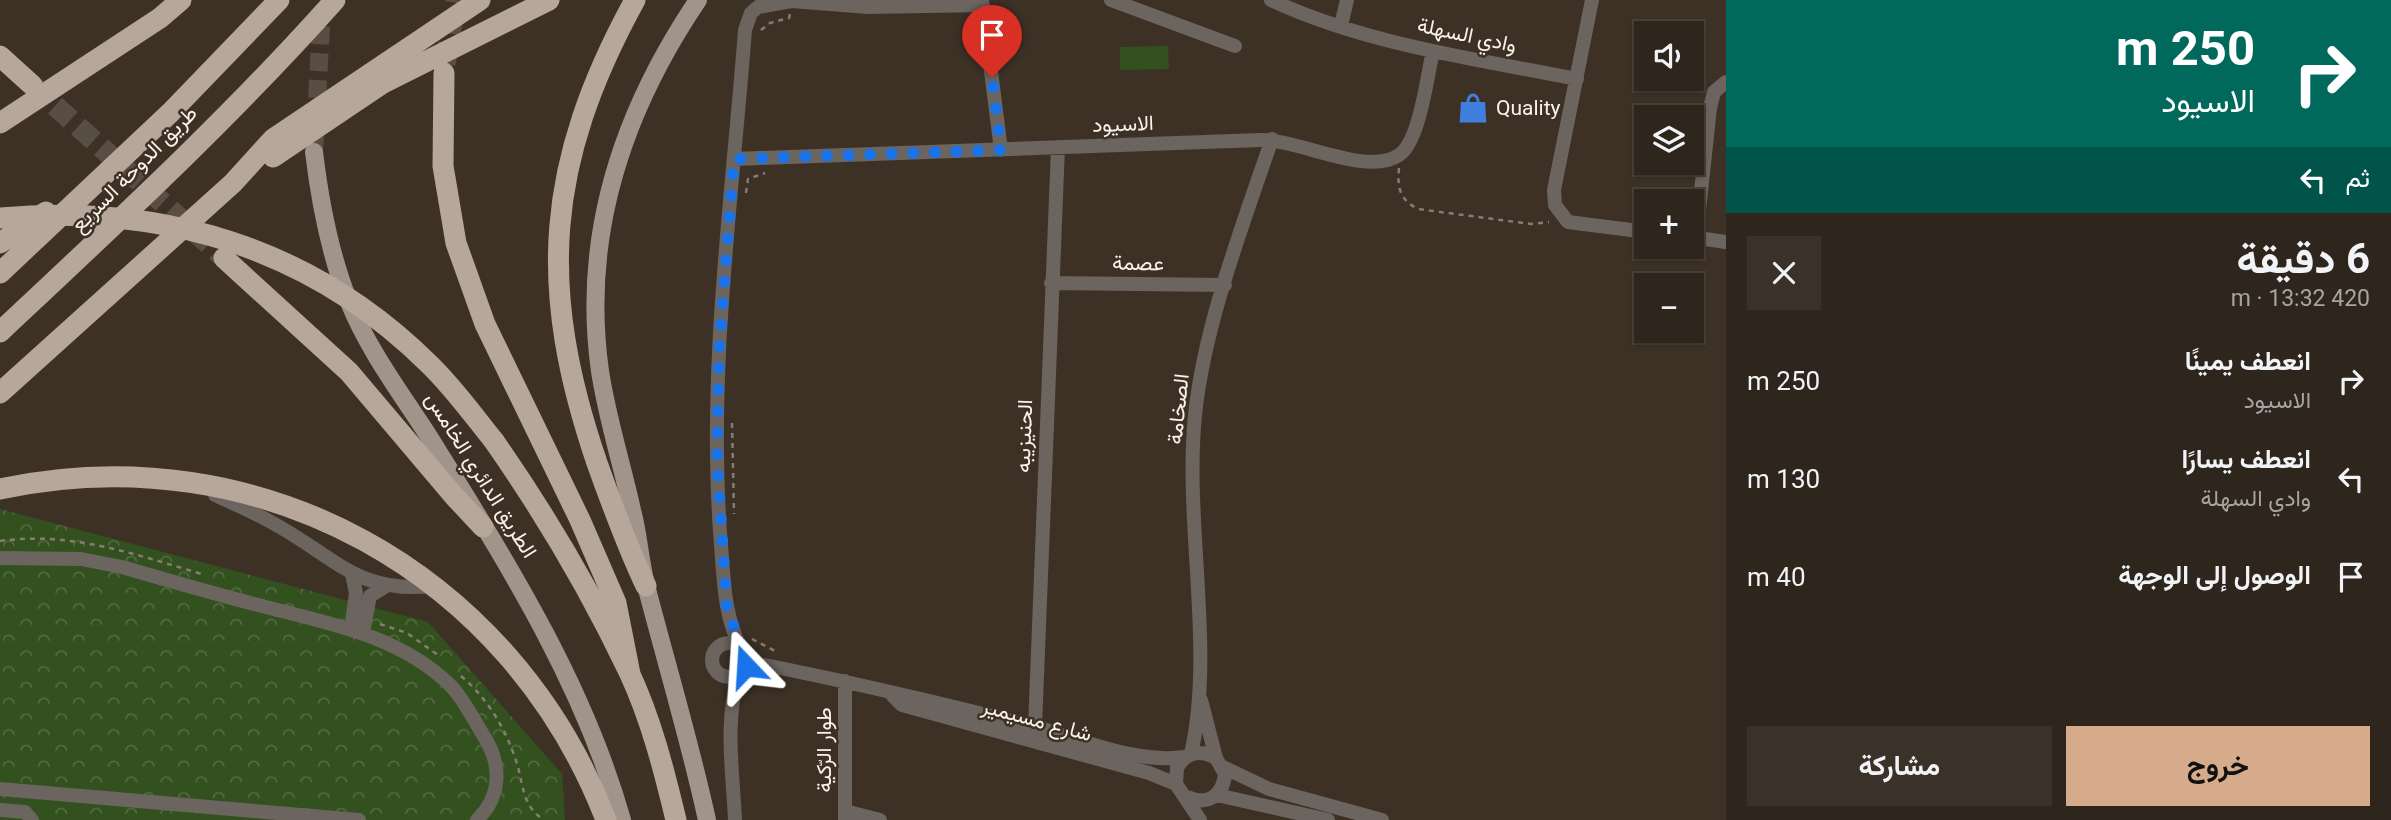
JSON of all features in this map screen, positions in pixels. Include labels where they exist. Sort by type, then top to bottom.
[{"type":"highway","points":[[0,123],[160,18],[181,0]]},
{"type":"highway","name":"طريق الدوحة السريع","points":[[0,273],[107,173],[279,0]]},
{"type":"highway","name":"طريق الدوحة السريع","points":[[0,332],[94,245],[300,39],[335,0]]},
{"type":"highway","points":[[0,393],[233,183],[273,139],[480,0]]},
{"type":"highway","points":[[233,183],[383,83],[550,0]]},
{"type":"highway","points":[[635,0],[607,52],[578,126],[562,204],[558,283],[561,323],[570,374],[619,526],[646,586]]},
{"type":"highway","points":[[0,56],[32,85]]},
{"type":"highway","points":[[444,73],[443,166],[456,243],[485,324],[616,603],[630,674]]},
{"type":"highway","points":[[0,243],[107,173]]},
{"type":"highway","points":[[0,218],[63,215],[148,220],[181,226],[261,251],[340,291],[396,333],[431,365],[494,442],[558,540],[630,674],[652,731],[676,820]]},
{"type":"highway","points":[[224,258],[349,372],[483,527]]},
{"type":"highway","points":[[0,489],[84,478],[143,477],[189,482],[246,492],[288,505],[369,541],[435,586],[481,627],[524,675],[585,773],[606,820]]},
{"type":"main road","points":[[698,0],[661,59],[630,125],[606,200],[595,300],[600,371],[633,512],[646,586],[684,717],[707,820]]},
{"type":"main road","name":"الطريق الدائري الخامس","points":[[314,152],[325,216],[349,302],[385,368],[526,595],[571,683],[622,820]]},
{"type":"street","points":[[1111,0],[1141,6],[1235,46]]},
{"type":"street","name":"وادي السهلة","points":[[1271,0],[1341,25],[1433,51],[1577,79]]},
{"type":"street","points":[[1341,25],[1347,0]]},
{"type":"street","points":[[1592,0],[1554,190],[1555,205],[1568,222],[1634,230]]},
{"type":"street","points":[[735,820],[731,720],[743,657],[727,611],[719,518],[717,406],[745,30],[751,13],[758,7],[792,1],[868,4],[983,2],[1001,150]]},
{"type":"street","points":[[1401,154],[1415,133],[1433,51]]},
{"type":"street","points":[[1700,189],[1710,108],[1714,92],[1726,82]]},
{"type":"street","name":"الاسيود","points":[[734,159],[1272,139],[1371,163],[1388,161],[1401,154]]},
{"type":"street","name":"الصخامة","points":[[1188,756],[1199,692],[1193,495],[1195,415],[1202,370],[1225,285],[1272,139]]},
{"type":"street","name":"الحنيزيبه","points":[[1032,734],[1058,147]]},
{"type":"street","points":[[1704,239],[1726,242]]},
{"type":"street","name":"عصمة","points":[[1051,283],[1225,285]]},
{"type":"street","points":[[189,482],[279,526],[352,574],[386,586],[435,586]]},
{"type":"street","points":[[0,558],[81,559],[122,567],[357,631],[411,655],[451,686],[491,748],[496,768],[496,791],[487,810],[477,820]]},
{"type":"street","points":[[352,574],[356,593],[357,631]]},
{"type":"street","points":[[357,631],[370,596],[386,586]]},
{"type":"street","points":[[727,611],[719,646],[712,656],[716,673],[727,678],[743,657]]},
{"type":"street","points":[[719,646],[730,643],[743,657]]},
{"type":"street","name":"شارع مسيمير","points":[[743,657],[765,665],[890,692],[1118,757],[1177,784]]},
{"type":"street","name":"طوار الرّكية","points":[[845,681],[845,815]]},
{"type":"street","name":"الصخامة","points":[[1199,692],[1220,762]]},
{"type":"street","points":[[1200,820],[1177,784],[1177,768],[1188,756],[1200,752],[1269,789],[1382,820]]},
{"type":"street","name":"شارع مسيمير","points":[[1118,757],[1167,760],[1188,756]]},
{"type":"street","points":[[1209,820],[1213,797],[1224,782],[1220,762]]},
{"type":"street","points":[[0,789],[359,820]]},
{"type":"street","points":[[1187,797],[1202,801],[1213,797],[1328,820]]},
{"type":"street","points":[[0,810],[25,812],[32,820]]},
{"type":"street","points":[[845,815],[880,820]]},
{"type":"path","points":[[758,32],[770,23],[789,18],[792,1]]},
{"type":"path","points":[[1401,154],[1399,190],[1409,205],[1418,209],[1531,224],[1548,222],[1560,214]]},
{"type":"path","points":[[745,196],[748,179],[770,171],[769,158]]},
{"type":"path","points":[[732,412],[734,517]]},
{"type":"path","points":[[743,657],[764,649],[778,653]]},
{"type":"green space","points":[[1168,46],[1169,69],[1120,70],[1120,47]]},
{"type":"green space","points":[[0,509],[428,622],[562,774],[565,820],[0,820]]},
{"type":"tunnel","points":[[445,64],[456,0]]},
{"type":"tunnel","points":[[314,152],[322,10]]},
{"type":"tunnel","points":[[32,85],[224,258]]},
{"type":"place","name":"Quality","points":[[1473,108]]},
{"type":"route","points":[[746,666],[746,655],[732,630],[727,611],[717,461],[719,351],[734,159],[1001,150],[992,77]]}]
